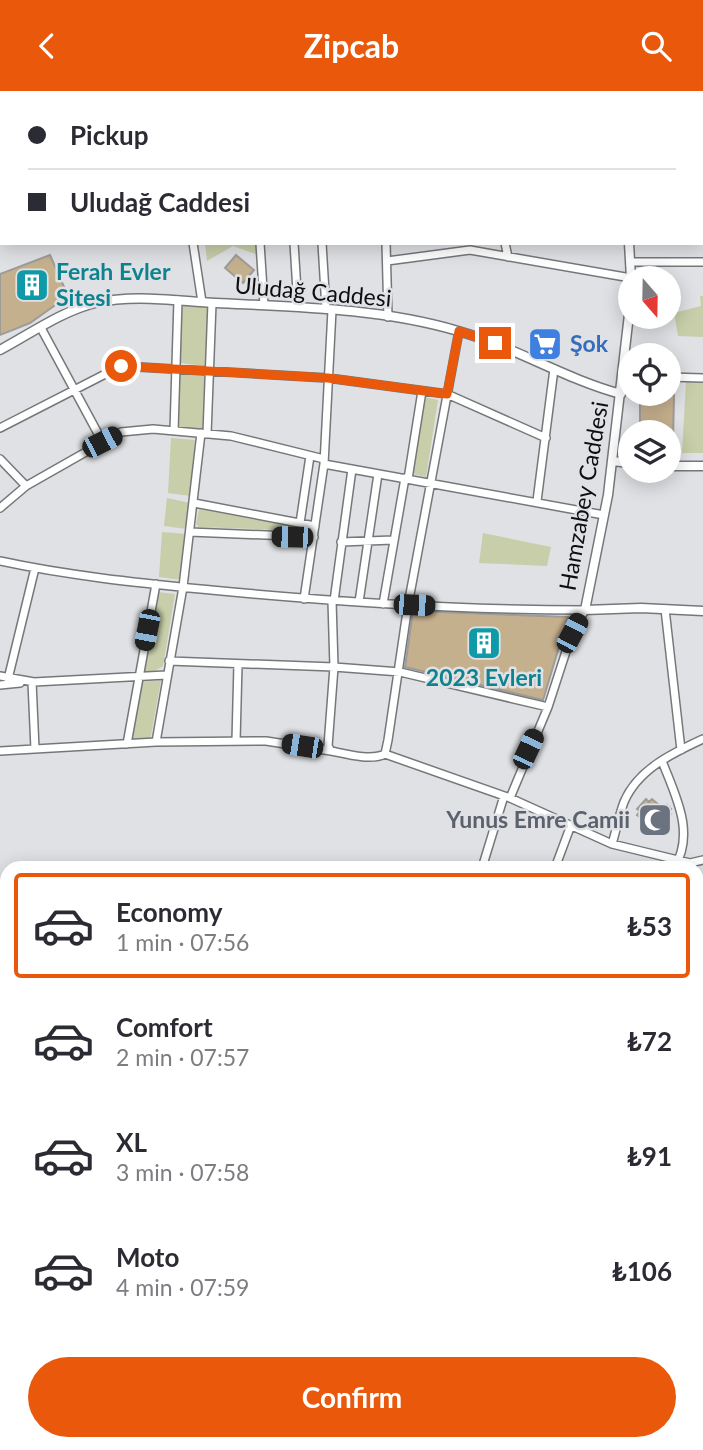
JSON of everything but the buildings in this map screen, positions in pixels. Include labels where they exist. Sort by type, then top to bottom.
[{"type":"street","points":[[193,245],[202,302]]},
{"type":"street","points":[[260,245],[264,305]]},
{"type":"street","points":[[293,245],[298,307]]},
{"type":"street","points":[[304,599],[324,461],[329,309],[322,245]]},
{"type":"street","points":[[386,245],[388,317]]},
{"type":"street","points":[[505,245],[508,257]]},
{"type":"street","points":[[629,245],[631,266]]},
{"type":"street","points":[[387,261],[470,250],[618,276]]},
{"type":"street","points":[[631,262],[703,262]]},
{"type":"street","name":"Uludağ Caddesi","points":[[0,350],[71,311],[96,303],[139,297],[329,309],[459,331],[495,343],[592,386],[618,393]]},
{"type":"street","points":[[174,431],[178,300]]},
{"type":"street","points":[[156,743],[183,587],[204,434],[211,371],[212,303]]},
{"type":"street","points":[[41,328],[102,442]]},
{"type":"street","points":[[385,754],[400,672],[408,605],[459,331]]},
{"type":"street","points":[[0,428],[121,366],[328,378],[447,394],[546,438]]},
{"type":"street","points":[[537,502],[554,369]]},
{"type":"street","points":[[681,377],[703,378]]},
{"type":"street","points":[[383,604],[422,390]]},
{"type":"street","name":"Hamzabey Caddesi","points":[[585,610],[604,515],[619,406]]},
{"type":"street","points":[[0,508],[26,486],[121,432],[174,431],[231,436],[352,469],[604,515]]},
{"type":"street","points":[[300,523],[310,456]]},
{"type":"street","points":[[0,459],[26,486]]},
{"type":"street","points":[[612,461],[618,462]]},
{"type":"street","points":[[681,466],[703,466]]},
{"type":"street","points":[[331,751],[328,746],[334,667],[333,601],[352,469]]},
{"type":"street","points":[[359,602],[378,474]]},
{"type":"street","points":[[194,503],[315,526]]},
{"type":"street","points":[[190,532],[314,537]]},
{"type":"street","points":[[341,542],[393,540]]},
{"type":"street","points":[[0,561],[35,569],[304,599],[408,605],[703,611]]},
{"type":"street","points":[[34,682],[4,677],[35,569]]},
{"type":"street","points":[[127,744],[156,584]]},
{"type":"street","points":[[665,609],[681,750]]},
{"type":"street","points":[[484,861],[507,797],[548,707],[572,633],[585,610]]},
{"type":"street","points":[[169,661],[400,672],[548,707]]},
{"type":"street","points":[[236,741],[238,664]]},
{"type":"street","points":[[0,685],[166,675]]},
{"type":"street","points":[[34,682],[35,749]]},
{"type":"street","points":[[612,844],[624,801],[647,771],[703,739]]},
{"type":"street","points":[[0,751],[127,744],[266,741],[379,757],[385,754],[507,797],[612,844],[663,861]]},
{"type":"street","points":[[662,761],[685,822],[679,861]]},
{"type":"street","points":[[558,861],[572,825]]},
{"type":"green space","points":[[205,245],[257,245],[258,255],[233,246],[207,261]]},
{"type":"green space","points":[[700,296],[703,296],[703,337],[678,336],[677,329],[681,329],[681,311],[701,306]]},
{"type":"green space","points":[[185,304],[206,305],[208,308],[206,366],[180,363],[180,307]]},
{"type":"green space","points":[[180,372],[205,374],[203,429],[177,426]]},
{"type":"green space","points":[[686,382],[703,382],[703,453],[682,453]]},
{"type":"green space","points":[[424,397],[438,400],[426,477],[413,474]]},
{"type":"green space","points":[[171,438],[195,440],[191,496],[168,493]]},
{"type":"green space","points":[[167,498],[190,503],[187,529],[164,526]]},
{"type":"green space","points":[[199,509],[308,531],[199,527],[196,524]]},
{"type":"green space","points":[[162,532],[186,534],[182,580],[159,577]]},
{"type":"green space","points":[[483,533],[551,547],[547,566],[479,563]]},
{"type":"green space","points":[[157,592],[175,594],[163,666],[151,673],[143,672]]},
{"type":"green space","points":[[161,680],[150,741],[132,741],[141,682]]},
{"type":"place","name":"Ferah Evler Sitesi","points":[[32,285]]},
{"type":"place","name":"Şok","points":[[545,344]]},
{"type":"place","name":"2023 Evleri","points":[[484,643]]},
{"type":"place","name":"Yunus Emre Camii","points":[[655,820]]},
{"type":"route","points":[[121,366],[328,378],[447,394],[459,331],[495,343]]}]
